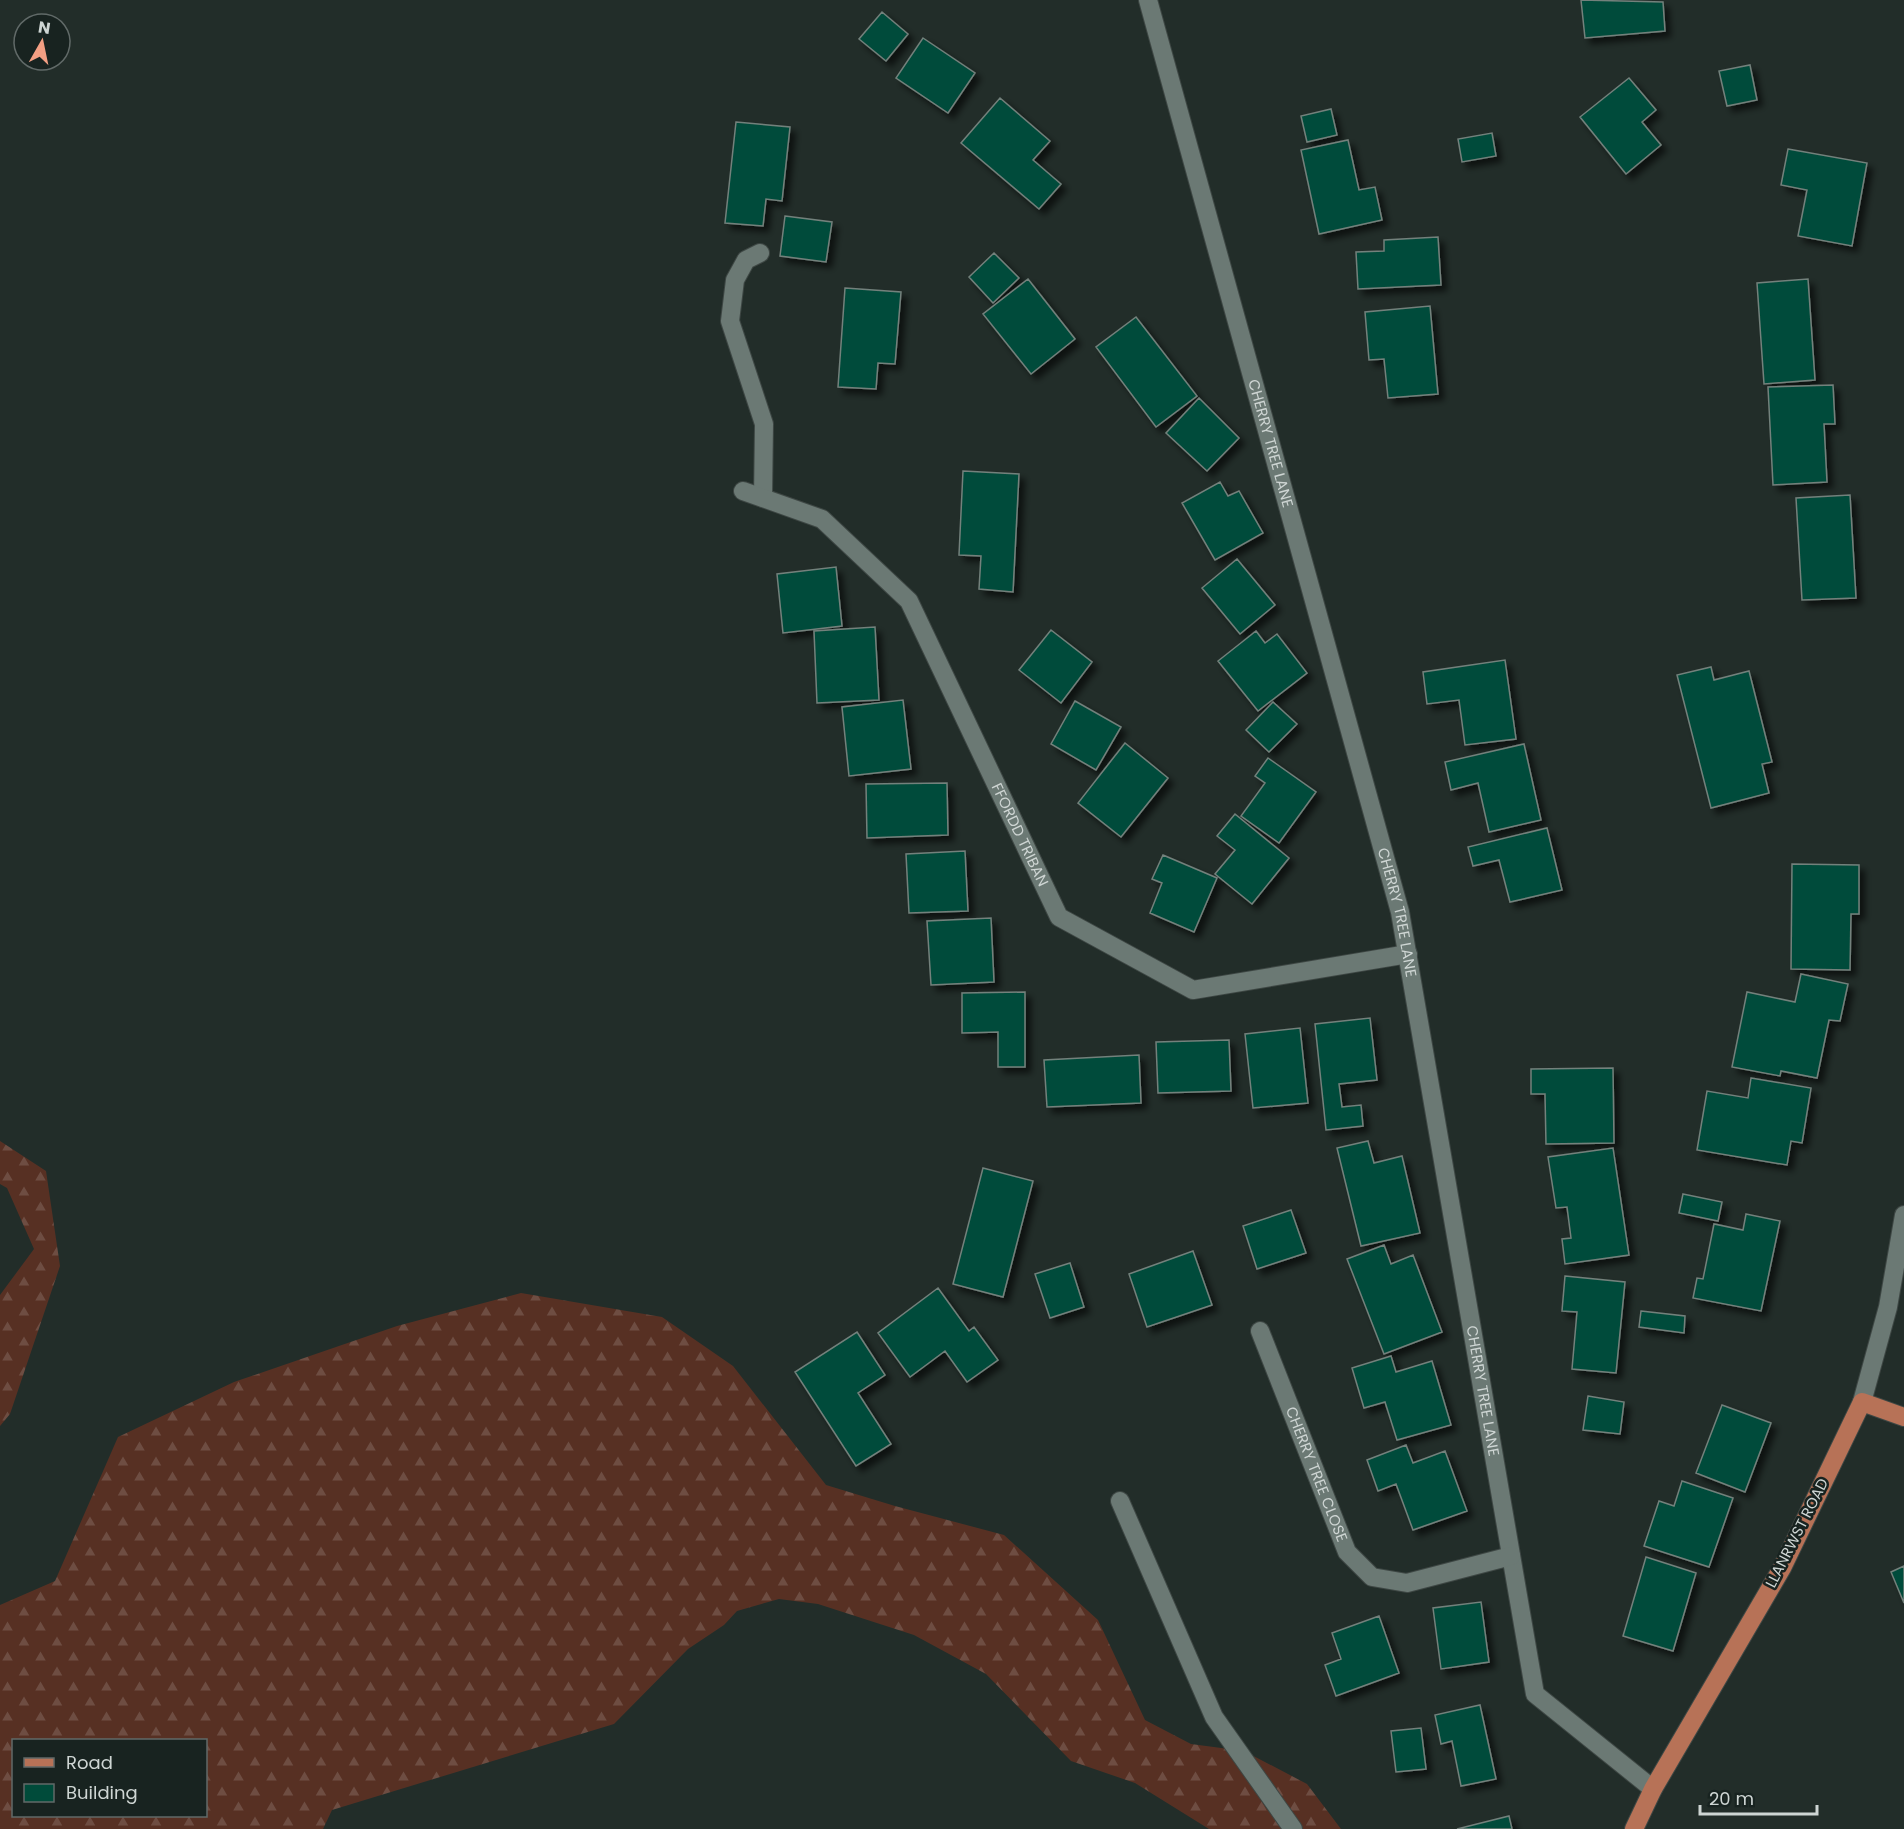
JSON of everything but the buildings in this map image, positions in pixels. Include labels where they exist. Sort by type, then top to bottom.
[{"type":"main road","points":[[1862,1402],[1904,1416]]},
{"type":"main road","name":"LLANRWST ROAD","points":[[1634,1829],[1653,1789],[1782,1568],[1862,1402]]},
{"type":"street","name":"CHERRY TREE LANE","points":[[1148,0],[1400,912],[1535,1694],[1653,1789]]},
{"type":"street","points":[[760,253],[746,260],[735,280],[730,321],[764,424],[763,498]]},
{"type":"street","name":"FFORDD TRIBAN","points":[[743,491],[822,519],[909,601],[1059,917],[1193,990],[1407,954]]},
{"type":"street","name":"LLANRWST ROAD","points":[[1862,1402],[1888,1307],[1904,1215]]},
{"type":"street","name":"CHERRY TREE CLOSE","points":[[1260,1331],[1347,1552],[1372,1577],[1407,1583],[1511,1556]]},
{"type":"street","points":[[1120,1501],[1214,1717],[1293,1829]]},
{"type":"green space","points":[[0,1141],[46,1171],[60,1266],[10,1414],[0,1426],[0,1295],[34,1249],[7,1188],[0,1184]]},
{"type":"green space","points":[[521,1293],[662,1317],[733,1366],[826,1485],[1004,1535],[1098,1620],[1145,1720],[1191,1744],[1244,1751],[1307,1784],[1341,1829],[1209,1829],[1135,1783],[1071,1761],[986,1674],[914,1635],[818,1604],[779,1599],[737,1611],[724,1625],[688,1649],[614,1724],[332,1810],[323,1829],[0,1829],[0,1605],[55,1581],[118,1437],[234,1382],[397,1326]]}]
